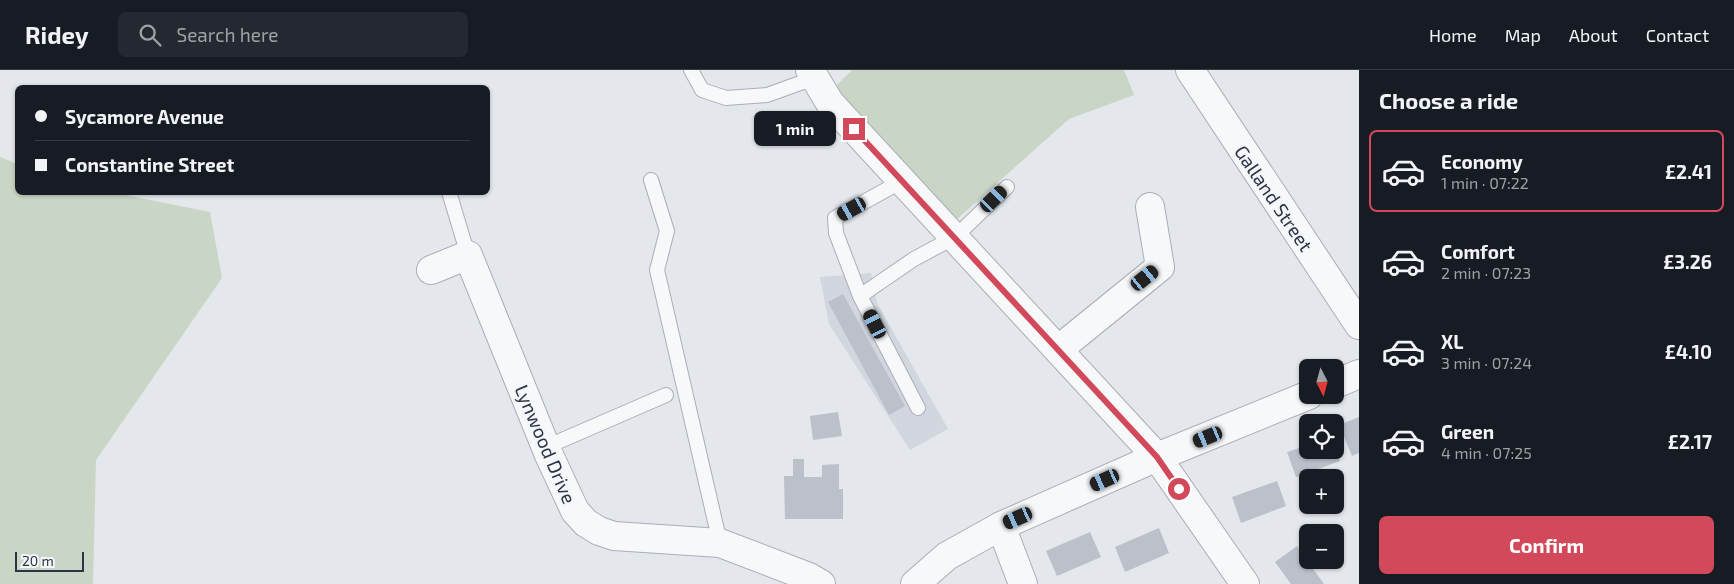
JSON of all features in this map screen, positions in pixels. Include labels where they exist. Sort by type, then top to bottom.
[{"type":"street","name":"Galland Street","points":[[1190,70],[1359,325]]},
{"type":"street","points":[[808,76],[830,103],[1157,457],[1245,584]]},
{"type":"street","points":[[1059,349],[1160,267],[1150,207]]},
{"type":"street","points":[[431,270],[468,255]]},
{"type":"street","name":"Lynwood Drive","points":[[468,255],[546,447],[575,510],[599,532],[614,536],[720,543],[809,577],[821,584]]},
{"type":"street","points":[[1344,380],[1359,374]]},
{"type":"street","points":[[915,584],[947,556],[1001,526],[1157,457],[1299,399]]},
{"type":"street","points":[[1001,526],[1023,584]]},
{"type":"lane","points":[[691,70],[702,90],[726,98],[767,95],[808,76]]},
{"type":"lane","points":[[651,180],[667,231],[657,270],[720,543]]},
{"type":"lane","points":[[902,181],[835,218],[836,233],[860,296],[918,408]]},
{"type":"lane","points":[[860,296],[914,259],[955,237],[1007,187]]},
{"type":"lane","points":[[450,195],[468,255]]},
{"type":"lane","points":[[546,447],[666,395]]},
{"type":"shaded area","points":[[871,273],[877,303],[948,429],[910,450],[829,324],[820,277]]},
{"type":"green space","points":[[852,70],[1124,70],[1134,95],[1069,119],[956,220],[832,90]]},
{"type":"green space","points":[[0,157],[15,163],[15,195],[125,195],[210,212],[222,278],[96,460],[93,584],[0,584]]},
{"type":"building","points":[[843,294],[905,406],[889,415],[828,302]]},
{"type":"building","points":[[838,412],[842,436],[813,440],[810,416]]},
{"type":"building","points":[[1359,417],[1359,453],[1352,456],[1344,437],[1344,423]]},
{"type":"building","points":[[1299,448],[1299,459],[1339,459],[1340,461],[1318,469],[1299,469],[1299,476],[1296,477],[1287,452]]},
{"type":"building","points":[[793,459],[804,459],[804,477],[822,477],[822,465],[839,464],[839,489],[843,489],[843,519],[785,519],[784,476],[793,476]]},
{"type":"building","points":[[1277,481],[1286,506],[1241,523],[1232,497]]},
{"type":"building","points":[[1159,528],[1169,553],[1125,572],[1115,547]]},
{"type":"building","points":[[1090,532],[1101,557],[1057,576],[1046,551]]},
{"type":"building","points":[[1297,546],[1299,549],[1299,569],[1313,569],[1324,584],[1291,584],[1275,562]]},
{"type":"route","points":[[854,129],[1157,457],[1179,489]]}]
